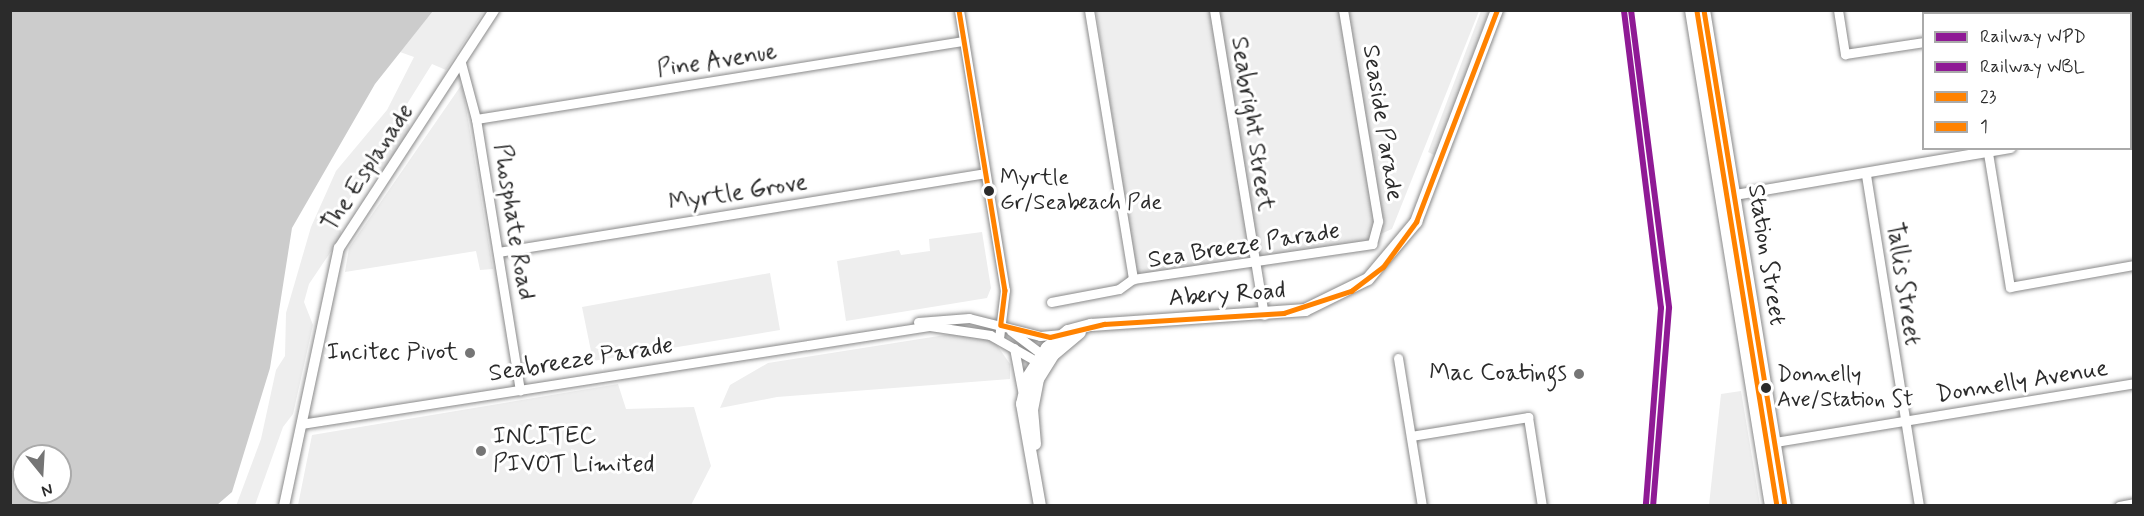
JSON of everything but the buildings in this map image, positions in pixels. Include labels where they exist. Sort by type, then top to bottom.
[{"type":"main road","name":"Abery Road","points":[[1062,334],[1104,324],[1264,315],[1305,310],[1341,296],[1398,249],[1423,205],[1497,10]]},
{"type":"main road","name":"Station Street","points":[[1691,10],[1771,506]]},
{"type":"main road","name":"Station Street","points":[[1704,10],[1785,506]]},
{"type":"main road","points":[[1720,196],[1734,195]]},
{"type":"main road","points":[[1037,490],[1032,401],[1041,360],[1077,334],[1104,324]]},
{"type":"main road","points":[[1040,506],[1022,404],[1041,360],[1062,334]]},
{"type":"street","name":"The Esplanade","points":[[284,506],[339,248],[494,10]]},
{"type":"street","points":[[959,10],[1005,290],[999,338]]},
{"type":"street","points":[[1089,10],[1132,279]]},
{"type":"street","name":"Seabright Street","points":[[1214,10],[1264,315]]},
{"type":"street","name":"Seaside Parade","points":[[1343,10],[1377,217],[1374,242]]},
{"type":"street","points":[[1838,10],[1845,54],[1922,42]]},
{"type":"street","name":"Pine Avenue","points":[[476,119],[964,41]]},
{"type":"street","name":"Phosphate Road","points":[[461,63],[476,119],[520,390]]},
{"type":"street","points":[[1734,195],[1866,175],[2002,150]]},
{"type":"street","points":[[1988,153],[2010,287],[2133,265]]},
{"type":"street","name":"Myrtle Grove","points":[[498,252],[985,172]]},
{"type":"street","name":"Tallis Street","points":[[1866,175],[1919,506]]},
{"type":"street","name":"Sea Breeze Parade","points":[[1052,302],[1119,289],[1132,279],[1255,264],[1374,242]]},
{"type":"street","name":"Seabreeze Parade","points":[[301,424],[950,318],[1001,325],[1040,336],[1062,334]]},
{"type":"street","name":"Seabreeze Parade","points":[[868,333],[949,325],[999,338],[1041,360]]},
{"type":"street","name":"Seabreeze Parade","points":[[1001,325],[1041,360]]},
{"type":"street","points":[[1011,345],[1020,361],[1022,404]]},
{"type":"street","points":[[1398,358],[1422,506]]},
{"type":"street","name":"Donnelly Avenue","points":[[1775,442],[2133,383]]},
{"type":"street","points":[[1411,436],[1528,417],[1542,506]]},
{"type":"street","points":[[2119,506],[2133,503]]},
{"type":"shaded area","points":[[10,11],[433,11],[375,84],[292,228],[270,368],[232,492],[217,505],[11,505]]},
{"type":"shaded area","points":[[433,11],[484,11],[446,70],[432,64],[402,112],[412,131],[385,173],[373,163],[337,218],[342,235],[309,284],[304,302],[313,325],[293,414],[283,427],[255,505],[236,506],[261,439],[276,370],[285,356],[286,313],[311,227],[336,171],[387,110],[414,57],[400,52]]},
{"type":"shaded area","points":[[1096,11],[1479,11],[1392,229],[1360,243],[1137,275]]},
{"type":"shaded area","points":[[1481,11],[1489,11],[1436,156],[1428,152]]},
{"type":"shaded area","points":[[462,84],[493,269],[480,270],[476,251],[345,272],[349,248]]},
{"type":"shaded area","points":[[982,232],[991,288],[987,298],[846,321],[837,261],[899,250],[901,255],[930,251],[929,239]]},
{"type":"shaded area","points":[[770,273],[780,330],[593,361],[582,307]]},
{"type":"shaded area","points":[[964,332],[994,341],[1010,364],[1010,379],[777,397],[720,408],[730,385],[768,363]]},
{"type":"shaded area","points":[[618,384],[626,409],[694,407],[711,466],[691,505],[298,505],[312,435]]},
{"type":"shaded area","points":[[1741,391],[1760,505],[1709,505],[1721,394]]},
{"type":"rail line","name":"WPD","points":[[1631,10],[1669,308],[1653,506]]},
{"type":"rail line","name":"WBL","points":[[1624,11],[1661,308],[1646,505]]},
{"type":"transit line","name":"23","points":[[959,10],[1005,290],[1001,325]]},
{"type":"transit line","name":"23","points":[[1001,325],[1050,337],[1104,324],[1284,313],[1351,291],[1383,267],[1416,222],[1497,10]]},
{"type":"transit line","name":"23","points":[[1704,10],[1785,506]]},
{"type":"transit line","name":"1","points":[[1697,11],[1777,506]]},
{"type":"place","name":"Myrtle Gr/Seabeach Pde","points":[[989,191]]},
{"type":"place","name":"Incitec Pivot","points":[[470,353]]},
{"type":"place","name":"Mac Coatings","points":[[1579,374]]},
{"type":"place","name":"Donnelly Ave/Station St","points":[[1766,388]]},
{"type":"place","name":"INCITEC PIVOT Limited","points":[[481,451]]}]
